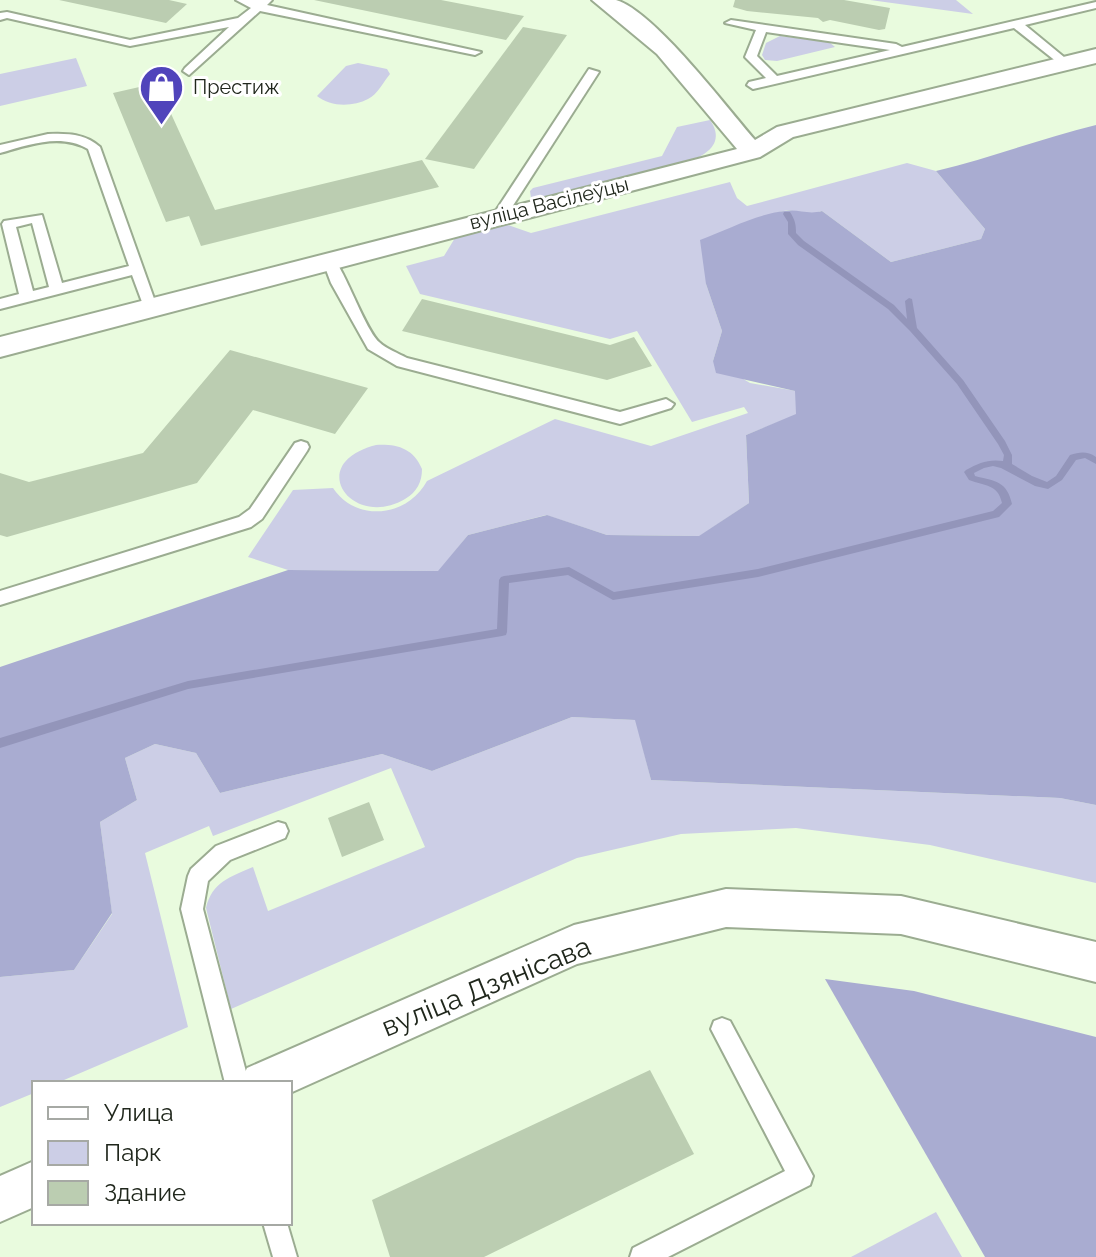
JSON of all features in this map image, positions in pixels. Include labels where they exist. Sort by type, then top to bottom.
[{"type":"street","points":[[602,0],[630,16],[657,39],[752,152]]},
{"type":"street","name":"вуліца Васілеўцы","points":[[0,347],[329,259],[752,152],[785,132],[1096,56]]},
{"type":"street","name":"вуліца Дзянісава","points":[[267,1081],[574,945],[726,908],[901,915],[1096,962]]},
{"type":"street","points":[[0,1199],[32,1185]]},
{"type":"lane","points":[[242,0],[475,52]]},
{"type":"lane","points":[[189,71],[262,3]]},
{"type":"lane","points":[[753,85],[1015,23],[1071,5],[1096,5]]},
{"type":"lane","points":[[0,17],[7,15],[130,43],[242,21]]},
{"type":"lane","points":[[731,23],[907,48]]},
{"type":"lane","points":[[1015,23],[1066,64]]},
{"type":"lane","points":[[762,28],[751,57],[774,79]]},
{"type":"lane","points":[[500,215],[593,72]]},
{"type":"lane","points":[[0,149],[53,137],[78,139],[94,147],[150,307]]},
{"type":"lane","points":[[27,297],[9,224],[37,218],[57,289]]},
{"type":"lane","points":[[329,259],[338,283],[373,345],[402,362],[620,418],[666,404]]},
{"type":"lane","points":[[0,304],[136,269]]},
{"type":"lane","points":[[0,598],[245,522],[256,514],[301,447]]},
{"type":"lane","points":[[236,1081],[192,909],[198,876],[223,853],[278,831]]},
{"type":"lane","points":[[642,1257],[801,1176],[722,1029]]},
{"type":"lane","points":[[276,1225],[285,1257]]},
{"type":"green space","points":[[870,0],[956,0],[973,14]]},
{"type":"green space","points":[[780,36],[829,42],[835,47],[777,61],[765,60],[762,55],[766,43]]},
{"type":"green space","points":[[76,58],[87,86],[0,106],[0,74]]},
{"type":"green space","points":[[358,63],[387,69],[390,74],[371,97],[362,102],[342,105],[317,96],[346,66]]},
{"type":"green space","points":[[710,120],[715,141],[699,157],[539,200],[531,198],[533,188],[662,156],[677,127]]},
{"type":"green space","points":[[907,163],[936,171],[985,229],[981,239],[891,262],[822,211],[809,215],[788,210],[760,217],[706,284],[722,331],[713,361],[750,383],[796,391],[796,415],[746,435],[749,503],[700,536],[607,535],[546,515],[468,535],[439,571],[288,570],[248,557],[293,490],[333,488],[355,507],[382,511],[408,502],[427,481],[555,419],[651,446],[748,413],[744,407],[692,422],[637,331],[610,339],[420,294],[406,266],[444,256],[458,233],[502,223],[531,233],[730,182],[737,198],[747,206]]},
{"type":"green space","points":[[376,445],[404,449],[414,456],[422,469],[416,490],[405,499],[386,506],[368,506],[354,501],[344,491],[339,479],[342,466],[354,454]]},
{"type":"green space","points":[[572,717],[636,720],[651,780],[1060,798],[1096,805],[1096,883],[930,845],[796,828],[681,834],[577,858],[231,1009],[206,908],[213,892],[223,882],[253,867],[268,911],[425,847],[391,768],[213,836],[209,826],[145,853],[188,1027],[62,1081],[32,1081],[32,1094],[0,1107],[0,977],[74,970],[112,914],[100,822],[137,800],[125,758],[155,744],[196,753],[220,793],[382,754],[432,771]]},
{"type":"green space","points":[[936,1212],[962,1257],[851,1257]]},
{"type":"shaded area","points":[[1096,125],[1096,805],[1060,798],[651,780],[635,720],[572,717],[432,771],[382,754],[220,793],[196,753],[155,744],[125,758],[137,800],[100,822],[112,913],[74,970],[0,977],[0,667],[288,570],[438,571],[468,535],[547,515],[607,535],[699,536],[749,503],[746,435],[796,414],[795,391],[716,373],[713,361],[722,331],[706,284],[700,240],[752,219],[790,211],[822,211],[891,262],[981,239],[985,229],[936,171]]},
{"type":"shaded area","points":[[825,979],[914,991],[1096,1037],[1096,1257],[985,1257]]},
{"type":"building","points":[[59,0],[169,0],[187,4],[166,23]]},
{"type":"building","points":[[314,0],[441,0],[524,16],[506,40]]},
{"type":"building","points":[[735,0],[844,0],[890,8],[885,29],[879,30],[830,20],[823,22],[818,18],[747,11],[733,7]]},
{"type":"building","points":[[523,27],[567,35],[474,169],[425,159]]},
{"type":"building","points":[[157,83],[215,210],[422,160],[439,187],[201,246],[189,216],[166,222],[113,93]]},
{"type":"building","points":[[422,299],[610,345],[634,337],[652,366],[607,380],[402,331]]},
{"type":"building","points":[[230,350],[368,388],[335,434],[253,410],[197,483],[7,537],[0,535],[0,473],[29,482],[143,453]]},
{"type":"building","points":[[369,802],[384,840],[342,857],[328,818]]},
{"type":"building","points":[[650,1070],[694,1154],[484,1257],[390,1257],[372,1200]]},
{"type":"waterway","points":[[787,214],[792,222],[792,234],[801,243],[891,307],[913,329]]},
{"type":"waterway","points":[[909,301],[913,329]]},
{"type":"waterway","points":[[913,329],[960,382],[1002,443],[1008,455],[1007,465]]},
{"type":"waterway","points":[[0,743],[188,685],[502,632],[504,580],[569,571],[613,596],[758,573],[996,514],[1007,504],[1003,491],[995,485],[972,478],[969,472],[982,465],[1003,464],[1048,486],[1059,478],[1073,457],[1086,455],[1096,461]]},
{"type":"place","name":"Престиж","points":[[162,126]]}]
